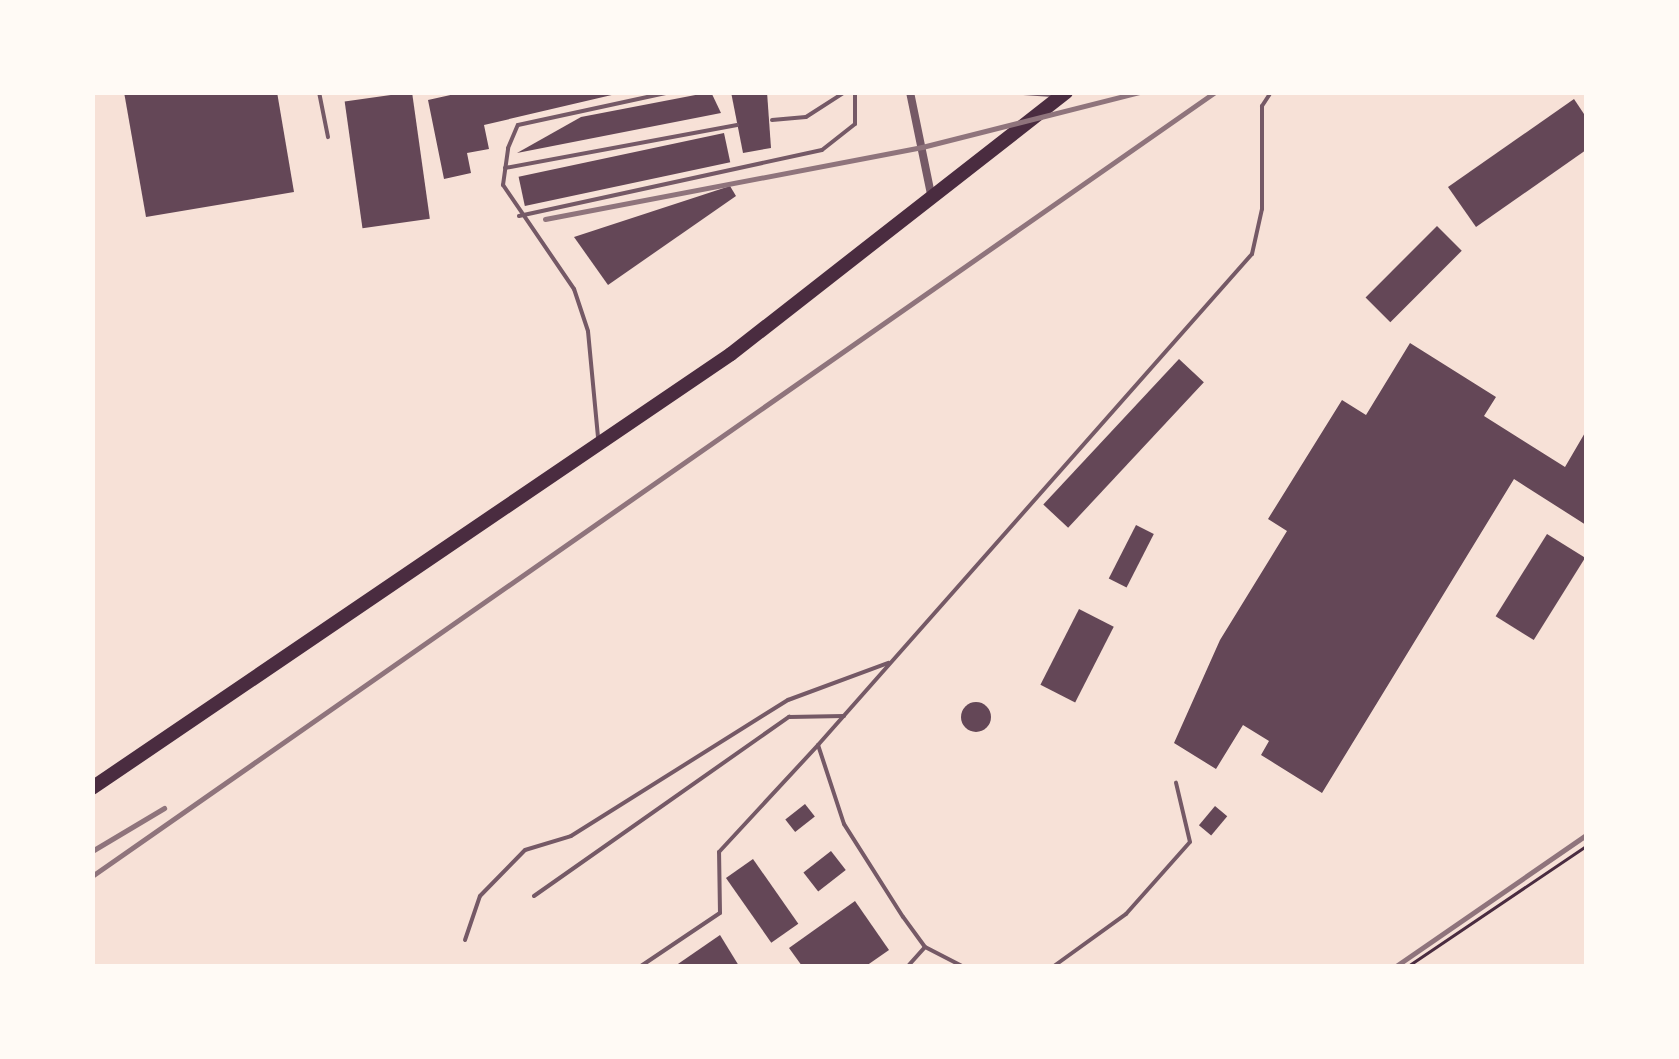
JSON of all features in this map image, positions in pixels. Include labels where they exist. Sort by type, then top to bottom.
[{"type":"highway","points":[[92,788],[599,446],[933,203],[1064,94]]},
{"type":"street","points":[[910,92],[933,203]]},
{"type":"lane","points":[[319,92],[328,137]]},
{"type":"lane","points":[[599,446],[588,331],[574,289],[520,216],[503,185],[505,168],[518,125],[671,92]]},
{"type":"lane","points":[[772,120],[806,117],[846,92]]},
{"type":"lane","points":[[520,216],[822,150],[855,124],[855,92]]},
{"type":"lane","points":[[1006,92],[1064,94]]},
{"type":"lane","points":[[641,966],[720,913],[719,852],[1252,254],[1262,209],[1260,120],[1271,92]]},
{"type":"lane","points":[[505,168],[737,125]]},
{"type":"lane","points":[[465,940],[480,896],[525,850],[571,836],[788,700],[892,661]]},
{"type":"lane","points":[[534,896],[789,717],[844,716]]},
{"type":"lane","points":[[818,745],[844,824],[926,946],[962,966]]},
{"type":"lane","points":[[1054,966],[1126,914],[1190,842],[1176,784]]},
{"type":"lane","points":[[908,966],[926,946]]},
{"type":"path","points":[[1408,966],[1586,846]]},
{"type":"building","points":[[124,92],[277,92],[294,192],[146,217]]},
{"type":"building","points":[[412,92],[430,219],[362,228],[345,101]]},
{"type":"building","points":[[464,92],[616,94],[484,125],[489,149],[467,153],[471,173],[444,179],[428,100]]},
{"type":"building","points":[[711,92],[721,113],[517,153],[581,117]]},
{"type":"building","points":[[731,92],[767,92],[771,148],[743,153]]},
{"type":"building","points":[[1574,99],[1586,117],[1586,150],[1476,227],[1448,187]]},
{"type":"building","points":[[724,133],[730,162],[525,206],[519,177]]},
{"type":"building","points":[[730,186],[736,196],[608,285],[574,237]]},
{"type":"building","points":[[1437,226],[1462,251],[1390,322],[1366,297]]},
{"type":"building","points":[[1410,343],[1496,397],[1484,416],[1565,467],[1586,431],[1586,525],[1514,479],[1322,793],[1261,755],[1269,741],[1243,725],[1216,769],[1174,743],[1220,640],[1287,531],[1268,519],[1342,400],[1366,415]]},
{"type":"building","points":[[1179,359],[1204,382],[1068,528],[1043,505]]},
{"type":"building","points":[[1136,525],[1154,534],[1127,588],[1109,578]]},
{"type":"building","points":[[1547,534],[1585,558],[1534,640],[1496,616]]},
{"type":"building","points":[[1079,609],[1114,627],[1075,702],[1040,685]]},
{"type":"building","points":[[976,702],[987,706],[991,717],[987,728],[976,732],[965,728],[961,717],[965,706]]},
{"type":"building","points":[[805,804],[815,817],[795,832],[785,819]]},
{"type":"building","points":[[1215,806],[1227,816],[1211,835],[1199,825]]},
{"type":"building","points":[[831,851],[846,870],[818,891],[803,873]]},
{"type":"building","points":[[753,859],[798,924],[771,943],[726,878]]},
{"type":"building","points":[[855,901],[889,950],[866,966],[802,966],[789,948]]},
{"type":"building","points":[[720,935],[739,966],[675,966]]},
{"type":"railway","points":[[545,219],[922,147],[1139,92]]},
{"type":"railway","points":[[92,876],[1215,92]]},
{"type":"railway","points":[[92,851],[164,808]]},
{"type":"railway","points":[[1396,966],[1586,835]]}]
